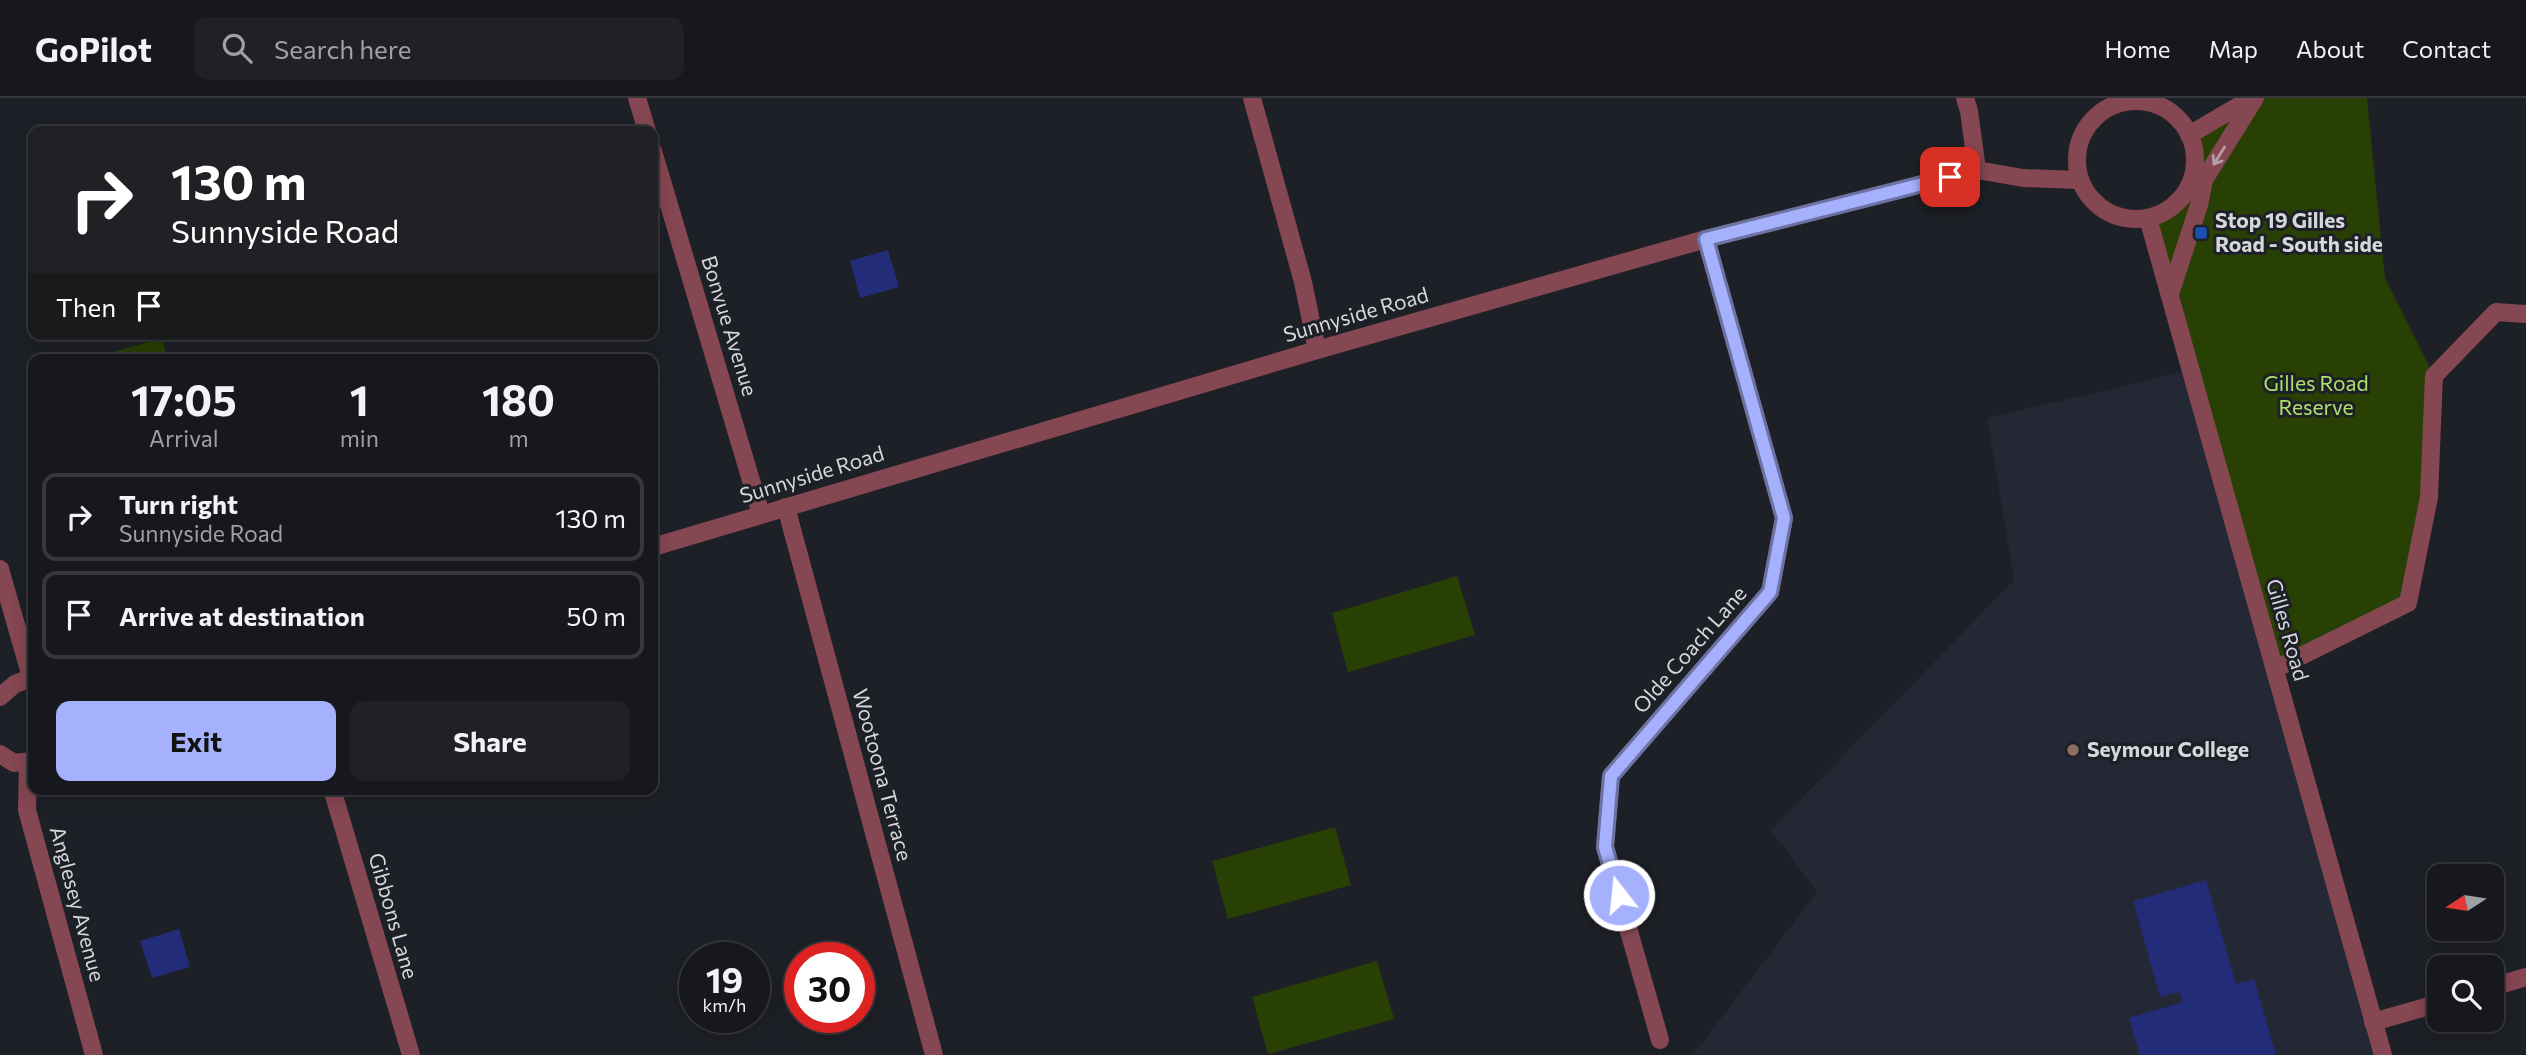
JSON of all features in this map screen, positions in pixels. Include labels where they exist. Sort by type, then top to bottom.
[{"type":"street","points":[[637,98],[645,126]]},
{"type":"street","points":[[1252,98],[1303,282],[1317,350]]},
{"type":"street","points":[[1965,98],[1977,170]]},
{"type":"street","points":[[2189,135],[2253,98]]},
{"type":"street","points":[[2170,294],[2199,205],[2204,180],[2253,98]]},
{"type":"street","points":[[2136,101],[2165,109],[2180,122],[2189,135],[2194,155],[2189,185],[2169,209],[2148,218],[2128,219],[2114,215],[2094,200],[2080,180],[2077,160],[2081,139],[2091,122],[2102,111],[2116,104],[2136,101]]},
{"type":"street","name":"Bonvue Avenue","points":[[658,168],[761,514]]},
{"type":"street","name":"Sunnyside Road","points":[[658,545],[1317,350],[1706,239],[1977,170],[2023,178],[2080,180]]},
{"type":"street","name":"Gilles Road","points":[[2148,218],[2383,1055]]},
{"type":"street","name":"Olde Coach Lane","points":[[1660,1040],[1605,847],[1611,776],[1770,592],[1784,518],[1706,239]]},
{"type":"street","points":[[2275,669],[2408,603],[2429,497],[2434,376],[2496,312],[2526,314]]},
{"type":"street","name":"Wootoona Terrace","points":[[786,507],[934,1055]]},
{"type":"street","points":[[0,569],[28,664]]},
{"type":"street","points":[[0,697],[15,684],[28,679]]},
{"type":"street","points":[[0,754],[14,763],[28,762]]},
{"type":"street","name":"Anglesey Avenue","points":[[28,795],[27,810],[94,1055]]},
{"type":"street","name":"Gibbons Lane","points":[[334,795],[411,1055]]},
{"type":"street","points":[[2504,983],[2526,977]]},
{"type":"street","points":[[2373,1021],[2427,1006]]},
{"type":"shaded area","name":"Seymour College","points":[[2191,370],[2383,1055],[1693,1055],[1817,892],[1771,830],[2014,580],[1987,418]]},
{"type":"green space","name":"Gilles Road Reserve","points":[[2252,98],[2367,98],[2385,278],[2434,376],[2429,497],[2408,603],[2275,669],[2148,218],[2173,204],[2188,186],[2193,163],[2189,135]]},
{"type":"green space","points":[[162,340],[166,354],[106,354]]},
{"type":"green space","points":[[1457,576],[1475,635],[1348,672],[1332,613]]},
{"type":"green space","points":[[1335,827],[1351,885],[1228,919],[1212,861]]},
{"type":"green space","points":[[1377,961],[1394,1019],[1268,1054],[1252,997]]},
{"type":"building","points":[[888,250],[899,287],[860,298],[850,261]]},
{"type":"building","points":[[2206,880],[2236,984],[2254,979],[2276,1055],[2140,1055],[2129,1018],[2183,1002],[2179,992],[2160,997],[2133,901]]},
{"type":"building","points":[[179,929],[190,967],[152,978],[140,941]]},
{"type":"place","name":"Stop 19 Gilles Road - South side","points":[[2201,233]]},
{"type":"place","name":"Seymour College","points":[[2073,750]]},
{"type":"route","points":[[1619,895],[1605,847],[1611,776],[1770,592],[1784,518],[1706,239],[1950,177]]}]
